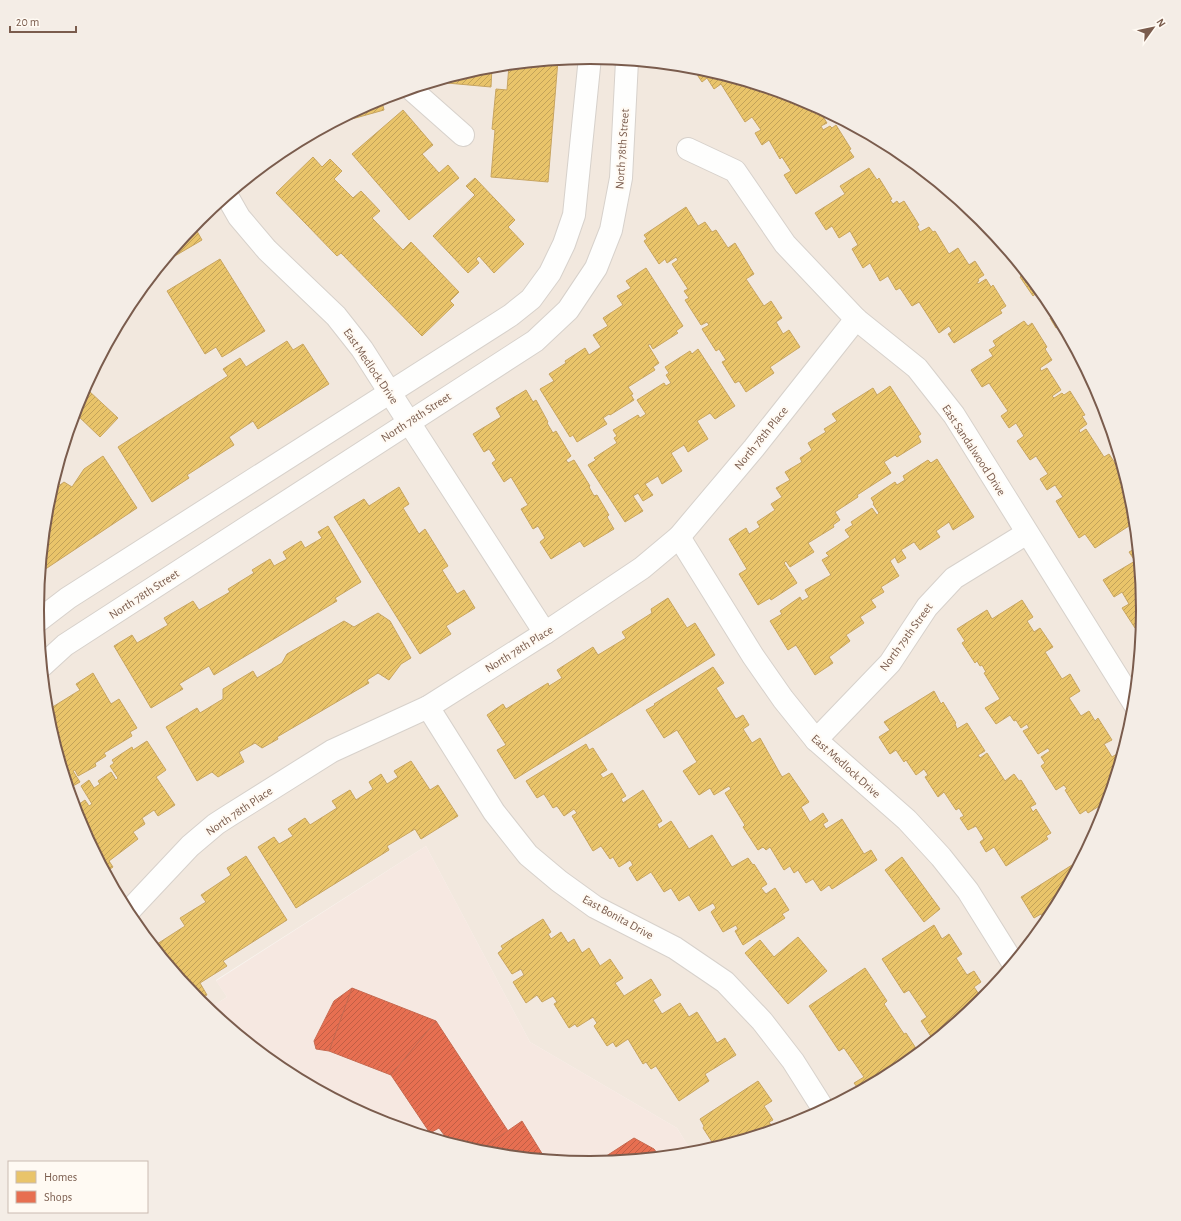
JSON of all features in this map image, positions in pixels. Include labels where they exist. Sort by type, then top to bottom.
[{"type":"street","points":[[44,616],[68,598],[511,315],[531,299],[550,273],[564,244],[574,215],[589,64]]},
{"type":"street","name":"North 78th Street","points":[[47,662],[66,645],[408,422],[535,342],[568,310],[596,268],[611,230],[622,178],[627,65]]},
{"type":"street","points":[[415,93],[463,135]]},
{"type":"street","name":"East Sandalwood Drive","points":[[688,149],[735,172],[785,244],[856,319],[917,368],[926,379],[954,415],[1130,696]]},
{"type":"street","name":"East Medlock Drive","points":[[230,200],[239,217],[267,250],[336,316],[362,349],[545,633]]},
{"type":"street","name":"North 78th Place","points":[[132,908],[190,846],[216,824],[332,751],[428,707],[545,633],[642,568],[679,537],[754,448],[856,319]]},
{"type":"street","name":"North 79th Street","points":[[816,740],[890,662],[927,607],[954,578],[1027,534]]},
{"type":"street","name":"East Medlock Drive","points":[[679,537],[753,656],[783,699],[816,740],[908,820],[941,857],[968,891],[1011,959]]},
{"type":"street","name":"East Bonita Drive","points":[[428,707],[494,812],[528,855],[559,881],[595,907],[675,948],[725,982],[762,1021],[793,1061],[821,1106]]},
{"type":"shaded area","points":[[590,64],[626,65],[697,75],[766,93],[800,106],[832,120],[864,137],[894,156],[923,177],[977,224],[1024,278],[1045,307],[1064,337],[1081,369],[1095,401],[1108,435],[1126,504],[1136,575],[1137,610],[1136,646],[1126,717],[1108,786],[1095,820],[1081,852],[1064,884],[1045,914],[1024,943],[977,997],[923,1044],[894,1065],[864,1084],[832,1101],[766,1128],[732,1138],[689,1147],[677,1128],[530,1042],[426,846],[216,980],[227,997],[213,1006],[180,971],[136,914],[117,884],[100,852],[73,786],[63,752],[49,682],[45,646],[45,575],[49,539],[63,469],[73,435],[100,369],[117,337],[157,278],[204,224],[258,177],[287,156],[317,137],[349,120],[381,106],[415,93],[484,75],[555,65]]},
{"type":"shaded area","points":[[426,846],[530,1042],[677,1128],[689,1147],[626,1156],[555,1156],[484,1146],[415,1128],[349,1101],[317,1084],[258,1044],[213,1006],[227,997],[216,981]]},
{"type":"building: Homes","points":[[558,65],[548,182],[491,177],[495,130],[492,129],[496,89],[507,90],[509,71]]},
{"type":"building: Homes","points":[[492,74],[491,87],[449,83]]},
{"type":"building: Homes","points":[[697,75],[766,93],[823,116],[827,123],[821,126],[823,130],[830,126],[832,128],[836,125],[851,149],[849,150],[854,157],[796,194],[784,175],[791,171],[782,157],[780,159],[769,140],[762,145],[755,133],[761,130],[752,117],[745,122],[721,84],[714,89],[707,78],[702,82]]},
{"type":"building: Homes","points":[[383,105],[384,110],[350,119]]},
{"type":"building: Homes","points":[[403,110],[433,145],[422,154],[439,173],[448,165],[459,178],[409,220],[352,154]]},
{"type":"building: Homes","points":[[313,157],[322,167],[330,159],[342,171],[334,179],[353,198],[361,191],[380,211],[372,218],[403,250],[411,242],[459,292],[450,301],[454,305],[422,336],[341,253],[337,256],[276,193]]},
{"type":"building: Homes","points":[[869,168],[877,180],[879,178],[892,199],[890,200],[893,204],[897,201],[899,204],[904,201],[919,225],[917,226],[920,232],[929,227],[933,232],[935,231],[949,254],[958,248],[969,265],[975,261],[984,275],[978,279],[978,284],[986,279],[991,287],[993,285],[1006,306],[1000,310],[1002,313],[954,343],[948,334],[952,331],[949,326],[939,333],[919,302],[912,306],[900,288],[896,290],[888,276],[880,281],[870,263],[863,268],[852,249],[858,245],[850,231],[839,238],[832,226],[826,230],[815,213],[845,194],[840,186]]},
{"type":"building: Homes","points":[[475,178],[515,220],[508,227],[524,244],[494,273],[479,256],[476,259],[479,263],[468,273],[433,236],[475,195],[466,186]]},
{"type":"building: Homes","points":[[686,207],[698,226],[705,222],[712,232],[716,230],[728,248],[735,243],[754,274],[746,279],[764,306],[771,301],[782,318],[776,322],[783,334],[789,330],[800,347],[770,367],[774,373],[746,392],[739,381],[735,383],[722,362],[726,360],[719,349],[716,351],[702,329],[709,325],[707,322],[701,325],[685,300],[689,298],[684,291],[688,289],[672,264],[678,260],[676,257],[667,263],[665,259],[659,264],[644,241],[647,239],[644,235]]},
{"type":"building: Homes","points":[[197,231],[202,240],[175,256]]},
{"type":"building: Homes","points":[[220,259],[265,331],[222,357],[216,347],[205,354],[167,291]]},
{"type":"building: Homes","points":[[646,268],[683,326],[676,331],[678,333],[653,349],[650,344],[648,345],[659,363],[653,367],[655,370],[628,387],[633,394],[631,395],[634,400],[603,418],[607,424],[577,442],[573,435],[570,437],[540,389],[554,381],[549,374],[566,363],[565,361],[585,348],[589,355],[601,347],[593,335],[608,326],[603,318],[623,305],[617,296],[631,288],[626,281]]},
{"type":"building: Homes","points":[[1022,276],[1035,294],[1033,296],[1020,277]]},
{"type":"building: Homes","points":[[1051,317],[1058,327],[1056,328],[1050,318]]},
{"type":"building: Homes","points":[[1024,321],[1028,326],[1032,323],[1047,347],[1045,349],[1052,360],[1040,368],[1041,371],[1047,368],[1061,390],[1052,396],[1054,398],[1062,393],[1064,395],[1070,391],[1085,415],[1082,416],[1087,424],[1079,430],[1080,433],[1086,429],[1104,457],[1109,454],[1117,467],[1130,525],[1095,548],[1085,534],[1079,538],[1056,501],[1063,497],[1055,485],[1047,490],[1040,479],[1048,474],[1036,456],[1030,460],[1017,441],[1024,436],[1016,423],[1009,428],[1001,416],[1008,411],[989,383],[982,387],[971,370],[993,356],[989,350],[996,346],[993,341]]},
{"type":"building: Homes","points":[[287,341],[293,350],[303,344],[329,384],[258,429],[253,421],[229,437],[234,445],[187,475],[189,478],[152,502],[118,447],[228,376],[223,369],[240,358],[246,367]]},
{"type":"building: Homes","points":[[698,349],[735,406],[715,419],[710,413],[697,421],[708,439],[688,452],[684,445],[671,453],[682,471],[662,484],[658,476],[645,484],[653,495],[643,501],[638,493],[633,496],[643,511],[625,522],[588,465],[596,460],[594,458],[617,443],[614,438],[617,436],[613,430],[638,415],[640,418],[646,414],[637,400],[664,383],[666,386],[671,383],[666,375],[669,373],[665,367],[690,351],[692,354]]},
{"type":"building: Homes","points":[[890,386],[921,434],[918,436],[921,442],[897,457],[895,455],[884,462],[891,473],[857,495],[858,497],[835,512],[840,520],[833,525],[834,527],[808,543],[814,552],[790,567],[786,561],[784,563],[797,583],[771,600],[770,598],[758,605],[739,574],[747,569],[729,539],[746,528],[749,534],[760,527],[757,522],[775,510],[771,504],[782,497],[776,488],[790,480],[785,472],[802,462],[800,458],[812,450],[808,443],[826,432],[824,429],[837,421],[832,414],[873,388],[877,395]]},
{"type":"building: Homes","points":[[526,390],[533,402],[536,400],[553,433],[556,431],[571,456],[566,460],[568,463],[574,460],[590,486],[589,487],[594,496],[597,495],[609,515],[607,517],[614,529],[584,547],[580,541],[551,559],[540,542],[545,538],[538,526],[533,529],[521,509],[528,505],[511,477],[504,482],[492,463],[496,460],[489,449],[484,452],[473,434],[501,417],[496,408]]},
{"type":"building: Homes","points":[[90,392],[118,418],[100,437],[80,418]]},
{"type":"building: Homes","points":[[103,456],[137,508],[46,569],[49,539],[60,484],[64,482],[72,487],[84,469]]},
{"type":"building: Homes","points":[[937,459],[974,517],[953,530],[949,522],[936,531],[940,537],[920,550],[914,542],[901,550],[906,558],[898,563],[895,557],[890,561],[899,576],[881,587],[884,592],[871,600],[876,607],[860,617],[864,623],[846,635],[850,641],[829,657],[833,663],[815,675],[796,645],[788,650],[770,621],[782,614],[780,611],[800,597],[802,601],[809,597],[805,590],[831,575],[822,560],[829,556],[826,553],[850,537],[845,530],[853,525],[851,522],[872,508],[877,515],[879,513],[871,498],[895,482],[897,485],[905,480],[903,476],[928,460],[931,463]]},
{"type":"building: Homes","points":[[399,487],[409,504],[403,508],[419,534],[425,529],[448,566],[442,570],[457,594],[464,590],[475,608],[446,626],[451,634],[420,654],[334,517],[364,499],[369,506]]},
{"type":"building: Homes","points":[[328,526],[361,582],[335,598],[337,601],[214,675],[209,666],[179,684],[183,689],[151,708],[114,646],[132,635],[137,643],[168,625],[164,618],[193,601],[199,610],[230,592],[228,589],[254,573],[252,570],[270,559],[274,566],[287,559],[283,552],[301,541],[305,548],[322,538],[318,532]]},
{"type":"building: Homes","points":[[1133,550],[1134,560],[1129,552]]},
{"type":"building: Homes","points":[[1134,561],[1137,627],[1135,628],[1122,608],[1129,604],[1122,592],[1114,597],[1103,580]]},
{"type":"building: Homes","points":[[668,598],[687,628],[695,623],[715,655],[515,779],[497,750],[506,745],[487,715],[503,704],[506,709],[548,683],[549,686],[562,678],[557,670],[593,647],[598,655],[626,638],[622,632],[652,613],[651,609]]},
{"type":"building: Homes","points":[[1022,600],[1033,617],[1027,621],[1034,632],[1040,628],[1053,647],[1045,652],[1062,679],[1070,674],[1080,691],[1069,698],[1081,716],[1089,711],[1095,721],[1098,718],[1112,740],[1104,744],[1112,757],[1118,754],[1108,786],[1101,805],[1088,813],[1086,810],[1080,814],[1065,790],[1067,789],[1064,785],[1056,790],[1041,766],[1045,763],[1041,757],[1050,751],[1048,748],[1038,754],[1023,731],[1029,728],[1027,724],[1021,728],[1016,720],[1014,721],[1010,715],[996,724],[985,708],[1000,699],[984,673],[986,672],[982,665],[980,666],[977,661],[975,663],[962,643],[965,641],[957,629],[987,610],[992,619]]},
{"type":"building: Homes","points":[[378,613],[390,621],[411,658],[401,664],[389,680],[378,673],[367,680],[369,683],[277,737],[278,739],[262,748],[255,743],[239,752],[244,762],[218,777],[212,772],[197,781],[166,727],[197,708],[200,713],[223,699],[223,689],[253,671],[257,678],[282,663],[287,654],[344,621],[354,627]]},
{"type":"building: Homes","points":[[713,667],[724,683],[716,688],[736,719],[743,715],[749,725],[743,729],[752,743],[760,738],[782,777],[789,773],[809,802],[801,807],[810,822],[823,813],[828,821],[823,824],[826,829],[842,819],[864,854],[871,850],[877,860],[832,889],[829,885],[821,891],[813,879],[806,883],[798,870],[794,873],[790,866],[784,870],[770,847],[766,850],[763,847],[758,850],[743,827],[745,825],[725,793],[731,789],[729,786],[714,795],[710,788],[699,795],[683,771],[697,762],[677,730],[664,738],[646,710]]},
{"type":"building: Homes","points":[[93,673],[111,704],[119,699],[137,728],[130,732],[132,736],[104,753],[106,756],[95,763],[96,766],[78,776],[75,770],[73,771],[80,782],[73,786],[63,752],[53,707],[80,690],[76,684]]},
{"type":"building: Homes","points":[[934,691],[941,704],[943,702],[956,723],[957,729],[967,723],[985,751],[978,755],[980,758],[987,753],[1005,781],[1014,774],[1019,781],[1021,780],[1036,804],[1030,807],[1033,812],[1036,809],[1051,833],[1046,836],[1048,839],[1006,866],[994,847],[986,852],[980,842],[984,839],[976,826],[968,830],[960,818],[964,816],[959,808],[956,810],[944,792],[938,797],[925,777],[928,775],[924,769],[916,775],[906,760],[904,762],[896,750],[890,754],[879,737],[890,730],[884,722]]},
{"type":"building: Homes","points":[[147,741],[166,770],[156,777],[175,805],[158,816],[154,810],[142,818],[145,824],[133,832],[138,839],[109,861],[113,867],[109,870],[100,852],[80,804],[85,800],[89,806],[92,804],[81,786],[89,780],[94,788],[100,784],[98,781],[111,772],[116,780],[118,778],[110,766],[114,763],[112,760],[132,747],[133,750]]},
{"type":"building: Homes","points":[[586,744],[589,750],[593,748],[607,770],[600,774],[603,778],[612,773],[626,796],[621,799],[623,803],[643,790],[662,821],[657,824],[659,829],[671,821],[689,849],[712,835],[732,867],[748,858],[753,865],[754,864],[767,884],[761,888],[766,894],[775,888],[789,910],[782,914],[785,918],[743,945],[735,931],[738,929],[736,925],[723,932],[711,912],[716,908],[713,903],[699,911],[689,895],[679,901],[671,888],[664,892],[651,872],[637,881],[629,868],[633,865],[630,860],[619,867],[613,857],[610,859],[601,846],[593,851],[572,816],[577,813],[574,809],[564,816],[557,806],[553,808],[544,794],[537,798],[526,781]]},
{"type":"building: Homes","points":[[411,761],[430,790],[438,785],[458,816],[421,839],[415,829],[387,846],[389,850],[296,908],[258,847],[274,837],[279,844],[293,836],[288,829],[305,818],[310,825],[337,808],[332,801],[350,790],[356,800],[373,789],[369,782],[381,774],[387,784],[398,777],[394,771]]},
{"type":"building: Homes","points":[[246,856],[287,920],[223,961],[227,966],[200,983],[207,995],[204,997],[158,944],[185,926],[180,918],[206,902],[201,895],[231,875],[227,868]]},
{"type":"building: Homes","points":[[902,857],[940,909],[924,922],[885,870]]},
{"type":"building: Homes","points":[[1075,863],[1064,884],[1043,917],[1041,914],[1034,918],[1021,897]]},
{"type":"building: Homes","points":[[543,919],[551,932],[548,934],[551,939],[561,932],[568,943],[574,939],[582,953],[589,948],[600,966],[610,959],[623,978],[615,983],[624,996],[651,979],[661,995],[653,1000],[662,1014],[680,1003],[689,1017],[697,1012],[717,1043],[725,1038],[736,1055],[705,1074],[709,1081],[679,1101],[656,1066],[651,1069],[646,1062],[643,1064],[628,1039],[616,1047],[613,1042],[607,1046],[594,1026],[597,1023],[593,1017],[577,1027],[575,1024],[569,1028],[554,1004],[557,1002],[553,996],[542,1002],[537,995],[526,1003],[513,982],[524,975],[521,969],[512,974],[498,953],[503,949],[501,946]]},
{"type":"building: Homes","points":[[934,925],[942,939],[949,934],[962,954],[956,958],[967,975],[974,971],[981,982],[974,987],[979,995],[931,1037],[921,1021],[927,1017],[909,990],[904,993],[882,959]]},
{"type":"building: Homes","points":[[798,937],[827,971],[788,1004],[745,953],[760,940],[774,957]]},
{"type":"building: Homes","points":[[865,968],[887,1001],[884,1004],[904,1034],[906,1033],[916,1049],[894,1065],[857,1088],[854,1083],[864,1077],[844,1048],[839,1051],[809,1006]]},
{"type":"building: Homes","points":[[758,1081],[772,1101],[764,1106],[773,1120],[769,1122],[771,1126],[732,1138],[712,1142],[703,1128],[704,1126],[700,1119]]},
{"type":"building: Shops","points":[[352,988],[436,1021],[391,1075],[329,1051]]},
{"type":"building: Shops","points":[[352,988],[329,1051],[316,1049],[314,1041],[334,1001]]},
{"type":"building: Shops","points":[[436,1021],[508,1131],[485,1146],[446,1137],[439,1128],[430,1132],[391,1075]]},
{"type":"building: Shops","points":[[522,1121],[543,1155],[519,1152],[485,1146]]},
{"type":"building: Shops","points":[[634,1138],[654,1149],[657,1153],[626,1156],[605,1157]]}]
